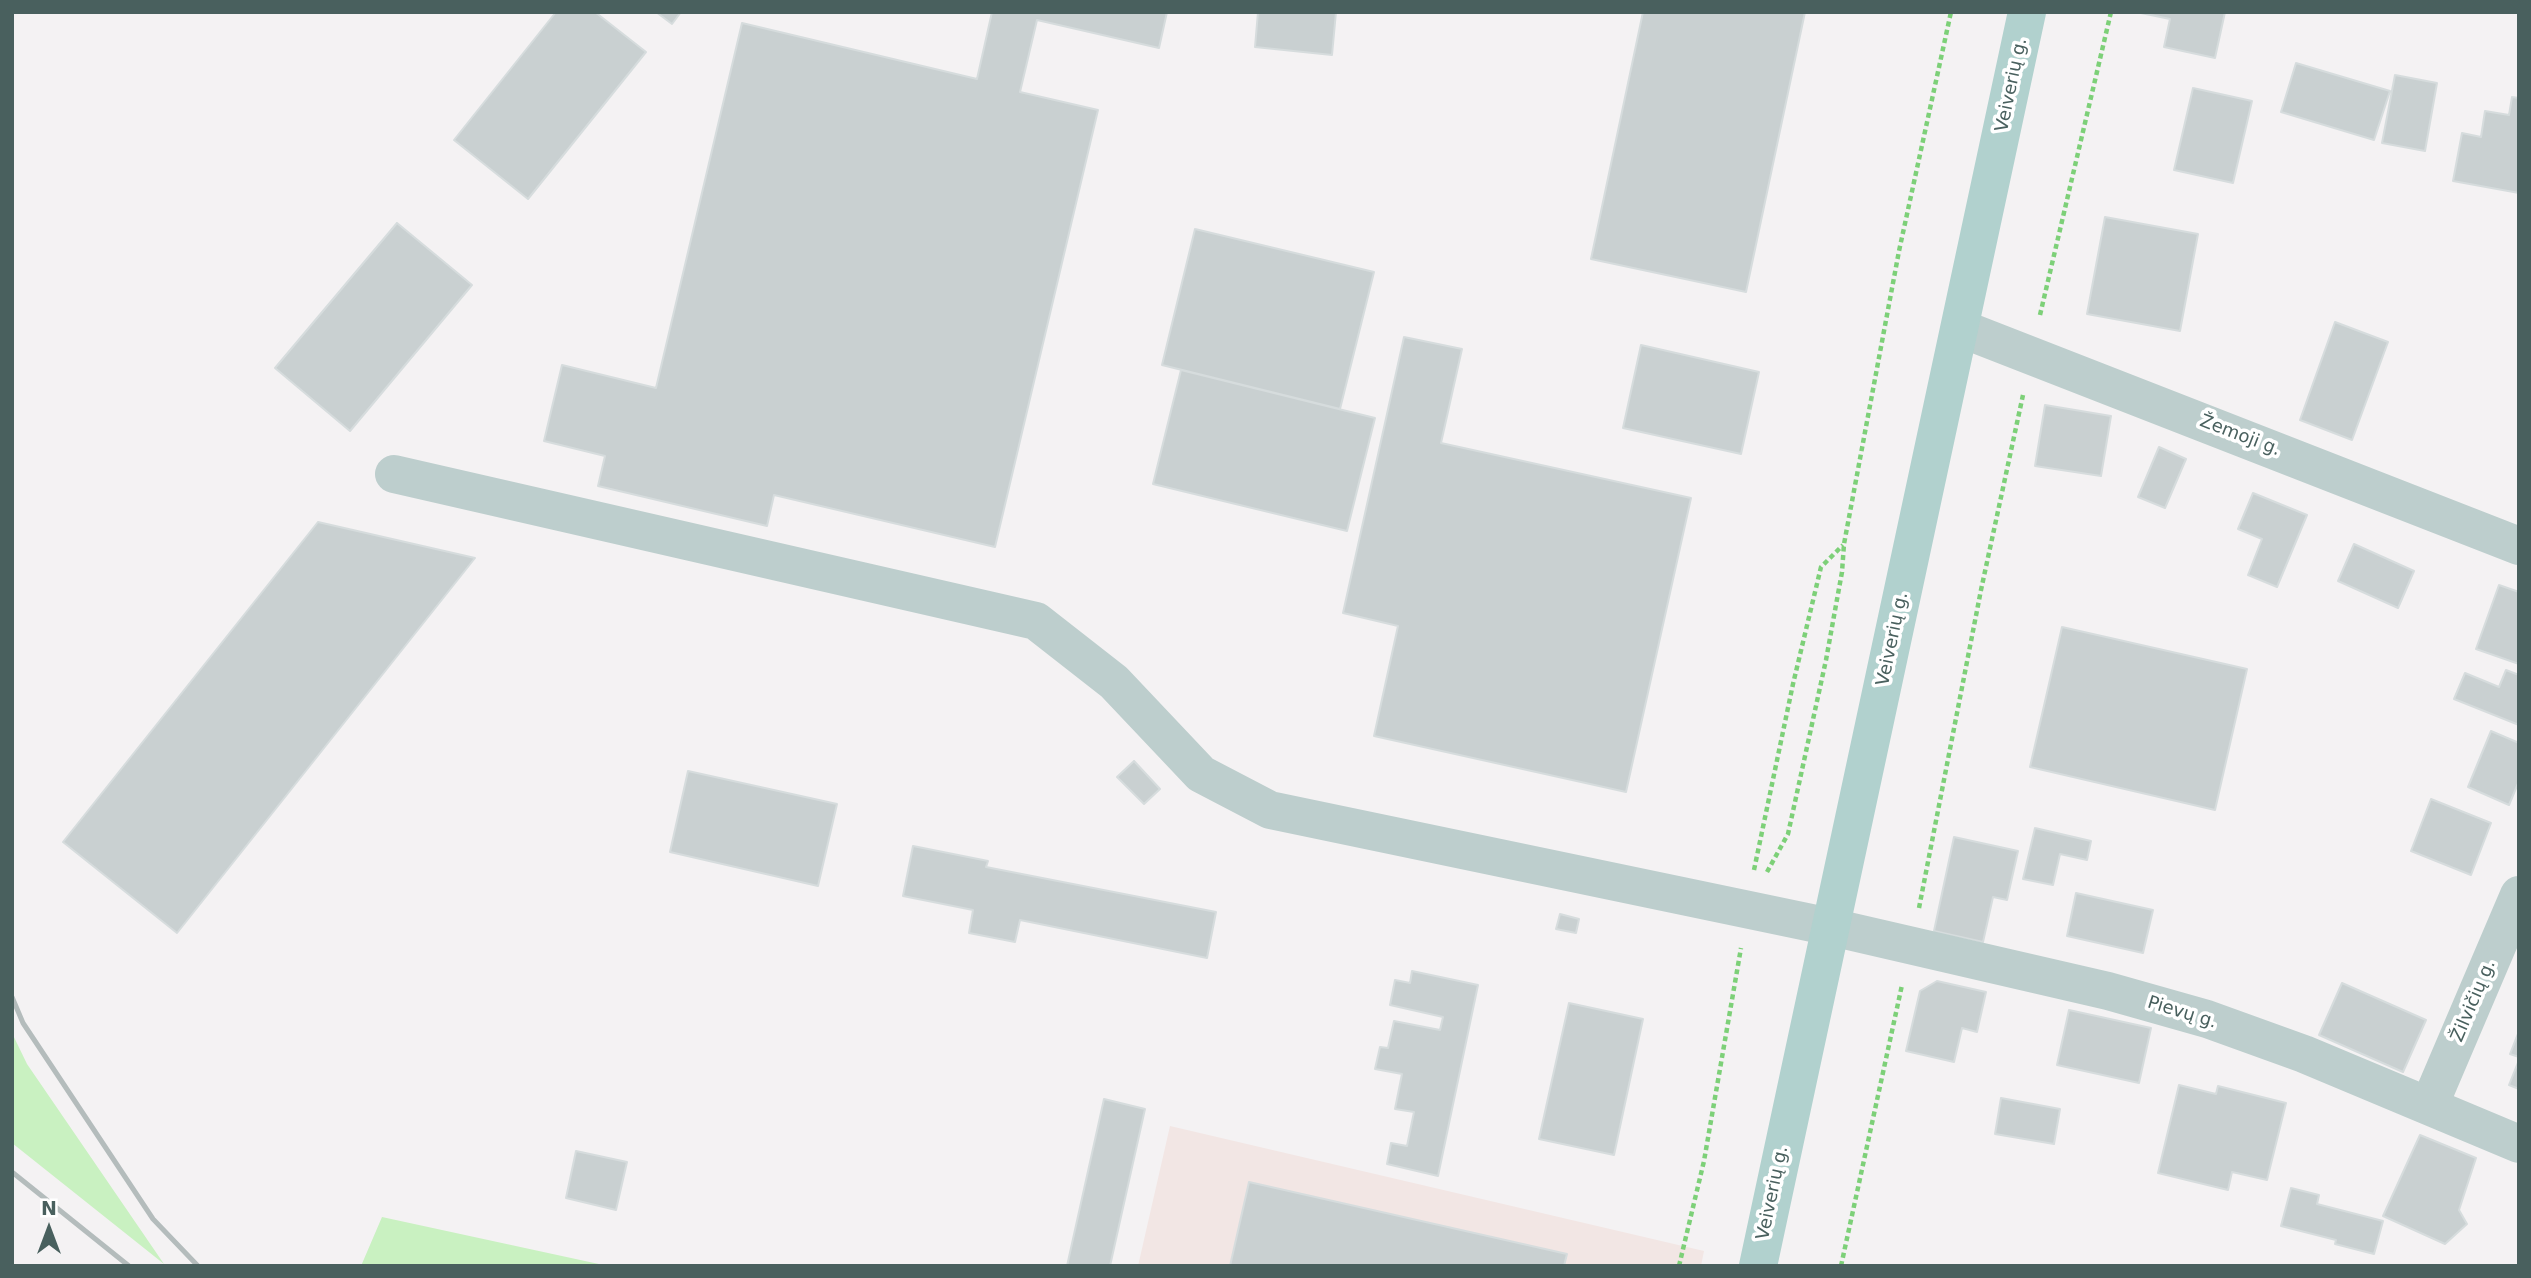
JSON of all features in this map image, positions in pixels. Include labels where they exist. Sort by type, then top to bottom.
[{"type":"main road","name":"Veiverių g.","points":[[1758,1266],[2027,12]]},
{"type":"street","name":"Žemoji g.","points":[[1960,328],[2519,546]]},
{"type":"street","name":"Pievų g.","points":[[394,474],[1036,621],[1114,682],[1201,774],[1270,810],[1831,927],[2108,991],[2207,1019],[2304,1054],[2519,1144]]},
{"type":"street","name":"Žilvičių g.","points":[[2429,1106],[2519,895]]},
{"type":"path","points":[[1748,910],[1787,834],[1826,660],[1842,572],[1844,544],[1899,251],[1951,12]]},
{"type":"path","points":[[1841,1266],[1910,946],[1980,590],[2031,354],[2111,12]]},
{"type":"path","points":[[1679,1266],[1704,1161],[1760,840],[1793,684],[1821,567],[1844,544]]},
{"type":"shaded area","points":[[1170,1126],[1704,1251],[1701,1266],[1138,1266]]},
{"type":"green space","points":[[12,1033],[27,1064],[164,1264],[12,1143]]},
{"type":"green space","points":[[382,1217],[608,1266],[361,1266]]},
{"type":"building","points":[[556,12],[595,12],[646,52],[528,199],[454,140]]},
{"type":"building","points":[[656,12],[681,12],[672,24]]},
{"type":"building","points":[[992,12],[1167,12],[1159,48],[1037,20],[1020,92],[1098,110],[995,547],[774,495],[767,526],[598,486],[605,456],[544,441],[562,365],[656,388],[742,23],[977,79]]},
{"type":"building","points":[[1258,12],[1336,12],[1332,55],[1255,47]]},
{"type":"building","points":[[1643,12],[1805,12],[1746,292],[1591,259]]},
{"type":"building","points":[[2136,12],[2225,12],[2215,58],[2164,47],[2170,19]]},
{"type":"building","points":[[2296,63],[2390,91],[2374,140],[2281,112]]},
{"type":"building","points":[[2395,75],[2437,83],[2425,151],[2382,143]]},
{"type":"building","points":[[2193,88],[2252,101],[2233,183],[2174,170]]},
{"type":"building","points":[[2512,97],[2519,98],[2519,193],[2453,181],[2462,133],[2481,137],[2485,111],[2509,115]]},
{"type":"building","points":[[2105,217],[2198,234],[2180,331],[2087,314]]},
{"type":"building","points":[[397,223],[472,285],[350,431],[275,368]]},
{"type":"building","points":[[1195,229],[1374,272],[1340,409],[1162,365]]},
{"type":"building","points":[[2335,322],[2388,342],[2352,440],[2300,420]]},
{"type":"building","points":[[1404,337],[1462,349],[1441,443],[1691,498],[1626,792],[1374,736],[1398,626],[1343,613]]},
{"type":"building","points":[[1641,345],[1759,372],[1741,454],[1623,428]]},
{"type":"building","points":[[1181,370],[1375,418],[1347,531],[1153,484]]},
{"type":"building","points":[[2045,405],[2111,416],[2101,476],[2035,466]]},
{"type":"building","points":[[2159,447],[2186,459],[2165,508],[2138,497]]},
{"type":"building","points":[[2253,493],[2307,515],[2277,587],[2248,575],[2262,539],[2238,529]]},
{"type":"building","points":[[318,522],[475,558],[177,933],[63,842]]},
{"type":"building","points":[[2354,544],[2414,571],[2398,608],[2338,581]]},
{"type":"building","points":[[2499,585],[2519,592],[2519,664],[2476,649]]},
{"type":"building","points":[[2062,627],[2247,669],[2215,810],[2030,767]]},
{"type":"building","points":[[2506,670],[2519,675],[2519,725],[2454,699],[2465,673],[2499,687]]},
{"type":"building","points":[[2491,731],[2519,743],[2519,781],[2509,805],[2468,787]]},
{"type":"building","points":[[1134,761],[1160,789],[1144,804],[1117,777]]},
{"type":"building","points":[[688,771],[837,804],[818,886],[670,852]]},
{"type":"building","points":[[2431,799],[2491,823],[2471,875],[2411,851]]},
{"type":"building","points":[[2035,828],[2091,841],[2087,860],[2060,854],[2053,885],[2023,879]]},
{"type":"building","points":[[1954,837],[2018,851],[2007,900],[1993,897],[1983,942],[1934,931]]},
{"type":"building","points":[[913,846],[988,861],[986,867],[1216,912],[1207,958],[1020,920],[1015,942],[969,933],[973,910],[903,896]]},
{"type":"building","points":[[2076,893],[2153,910],[2143,953],[2067,936]]},
{"type":"building","points":[[1560,914],[1579,919],[1576,933],[1556,929]]},
{"type":"building","points":[[1412,971],[1478,985],[1438,1176],[1387,1164],[1391,1143],[1407,1146],[1414,1112],[1395,1109],[1402,1074],[1375,1069],[1380,1047],[1388,1048],[1394,1021],[1440,1030],[1443,1017],[1390,1005],[1395,980],[1410,983]]},
{"type":"building","points":[[1937,981],[1986,992],[1977,1032],[1962,1028],[1954,1062],[1906,1051],[1920,991]]},
{"type":"building","points":[[2342,983],[2426,1020],[2403,1072],[2319,1035]]},
{"type":"building","points":[[1569,1003],[1643,1019],[1614,1155],[1539,1139]]},
{"type":"building","points":[[2069,1010],[2151,1028],[2139,1083],[2057,1065]]},
{"type":"building","points":[[2519,1031],[2519,1057],[2510,1054]]},
{"type":"building","points":[[2519,1060],[2519,1089],[2509,1085]]},
{"type":"building","points":[[2179,1085],[2216,1094],[2218,1086],[2286,1103],[2267,1180],[2232,1172],[2228,1190],[2158,1173]]},
{"type":"building","points":[[2001,1098],[2060,1109],[2054,1144],[1995,1134]]},
{"type":"building","points":[[1104,1099],[1145,1109],[1110,1266],[1067,1266]]},
{"type":"building","points":[[2420,1135],[2476,1158],[2459,1210],[2467,1224],[2445,1244],[2383,1216]]},
{"type":"building","points":[[576,1151],[627,1162],[616,1210],[566,1198]]},
{"type":"building","points":[[1249,1182],[1567,1254],[1564,1266],[1230,1266]]},
{"type":"building","points":[[2291,1188],[2319,1195],[2317,1204],[2383,1221],[2374,1254],[2335,1244],[2336,1240],[2281,1226]]},
{"type":"railway","points":[[12,997],[23,1023],[153,1219],[198,1266]]},
{"type":"railway","points":[[12,1172],[129,1266]]}]
